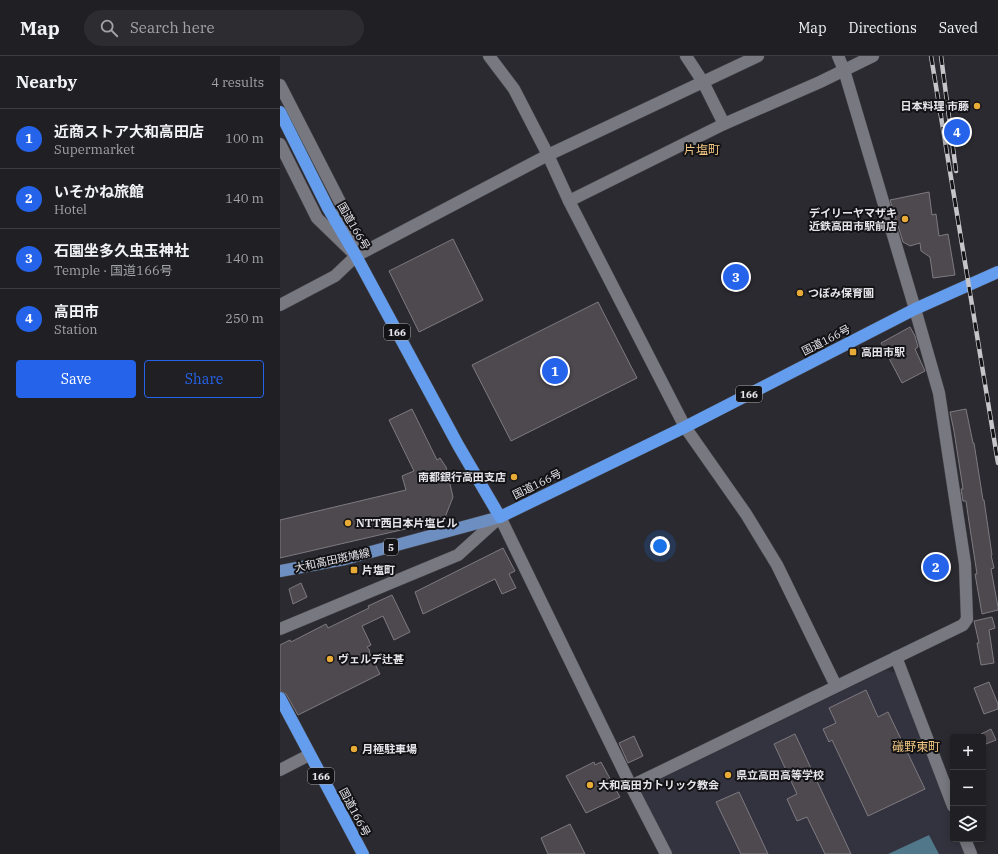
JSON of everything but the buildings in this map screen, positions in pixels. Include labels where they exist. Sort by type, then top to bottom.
[{"type":"highway","name":"国道166号","points":[[280,112],[328,208],[356,256],[458,445],[500,517],[685,427],[915,309],[998,272]]},
{"type":"highway","name":"国道166号","points":[[280,698],[363,854]]},
{"type":"main road","name":"大和高田斑鳩線","points":[[280,571],[344,559],[500,517]]},
{"type":"street","points":[[489,56],[514,90],[685,427],[746,514],[776,565],[836,686]]},
{"type":"street","points":[[686,56],[703,82],[724,124]]},
{"type":"street","points":[[280,305],[336,276],[356,256],[548,155],[758,56]]},
{"type":"street","points":[[631,786],[963,625],[967,619],[965,564],[939,393],[844,70],[838,56]]},
{"type":"street","points":[[569,201],[724,124],[820,82],[873,56]]},
{"type":"street","points":[[280,85],[341,204],[356,256]]},
{"type":"street","points":[[280,144],[317,218],[356,256]]},
{"type":"street","points":[[280,629],[458,555],[500,517],[631,786],[666,854]]},
{"type":"street","points":[[896,657],[950,798]]},
{"type":"street","points":[[280,770],[309,755]]},
{"type":"street","points":[[966,842],[971,854]]},
{"type":"shaded area","name":"県立高田高等学校","points":[[886,670],[897,673],[950,806],[950,842],[964,842],[968,854],[939,854],[929,835],[888,854],[851,854],[795,734],[774,744],[797,794],[787,799],[797,821],[807,817],[825,854],[768,854],[739,792],[717,802],[741,854],[671,854],[640,789]],"holes":[[[866,691],[878,717],[888,712],[925,789],[868,816],[832,740],[829,742],[836,723],[829,708]]]},
{"type":"water","points":[[929,835],[939,854],[888,854]]},
{"type":"railway","points":[[931,56],[998,463]]},
{"type":"railway","points":[[941,56],[956,171]]},
{"type":"place","name":"日本料理 市藤","points":[[977,106]]},
{"type":"place","name":"高田市","points":[[957,132]]},
{"type":"place","name":"デイリーヤマザキ 近鉄高田市駅前店","points":[[905,219]]},
{"type":"place","name":"石園坐多久虫玉神社","points":[[736,277]]},
{"type":"place","name":"つぼみ保育園","points":[[800,293]]},
{"type":"place","name":"高田市駅","points":[[853,352]]},
{"type":"place","name":"近商ストア大和高田店","points":[[555,371]]},
{"type":"place","name":"南都銀行高田支店","points":[[514,477]]},
{"type":"place","name":"NTT西日本片塩ビル","points":[[348,523]]},
{"type":"place","name":"いそかね旅館","points":[[936,567]]},
{"type":"place","name":"片塩町","points":[[354,570]]},
{"type":"place","name":"ヴェルデ辻甚","points":[[330,659]]},
{"type":"place","name":"月極駐車場","points":[[354,749]]},
{"type":"place","name":"県立高田高等学校","points":[[728,775]]},
{"type":"place","name":"大和高田カトリック教会","points":[[590,785]]},
{"type":"district","name":"片塩町","points":[[702,149]]},
{"type":"district","name":"礒野東町","points":[[916,746]]}]
